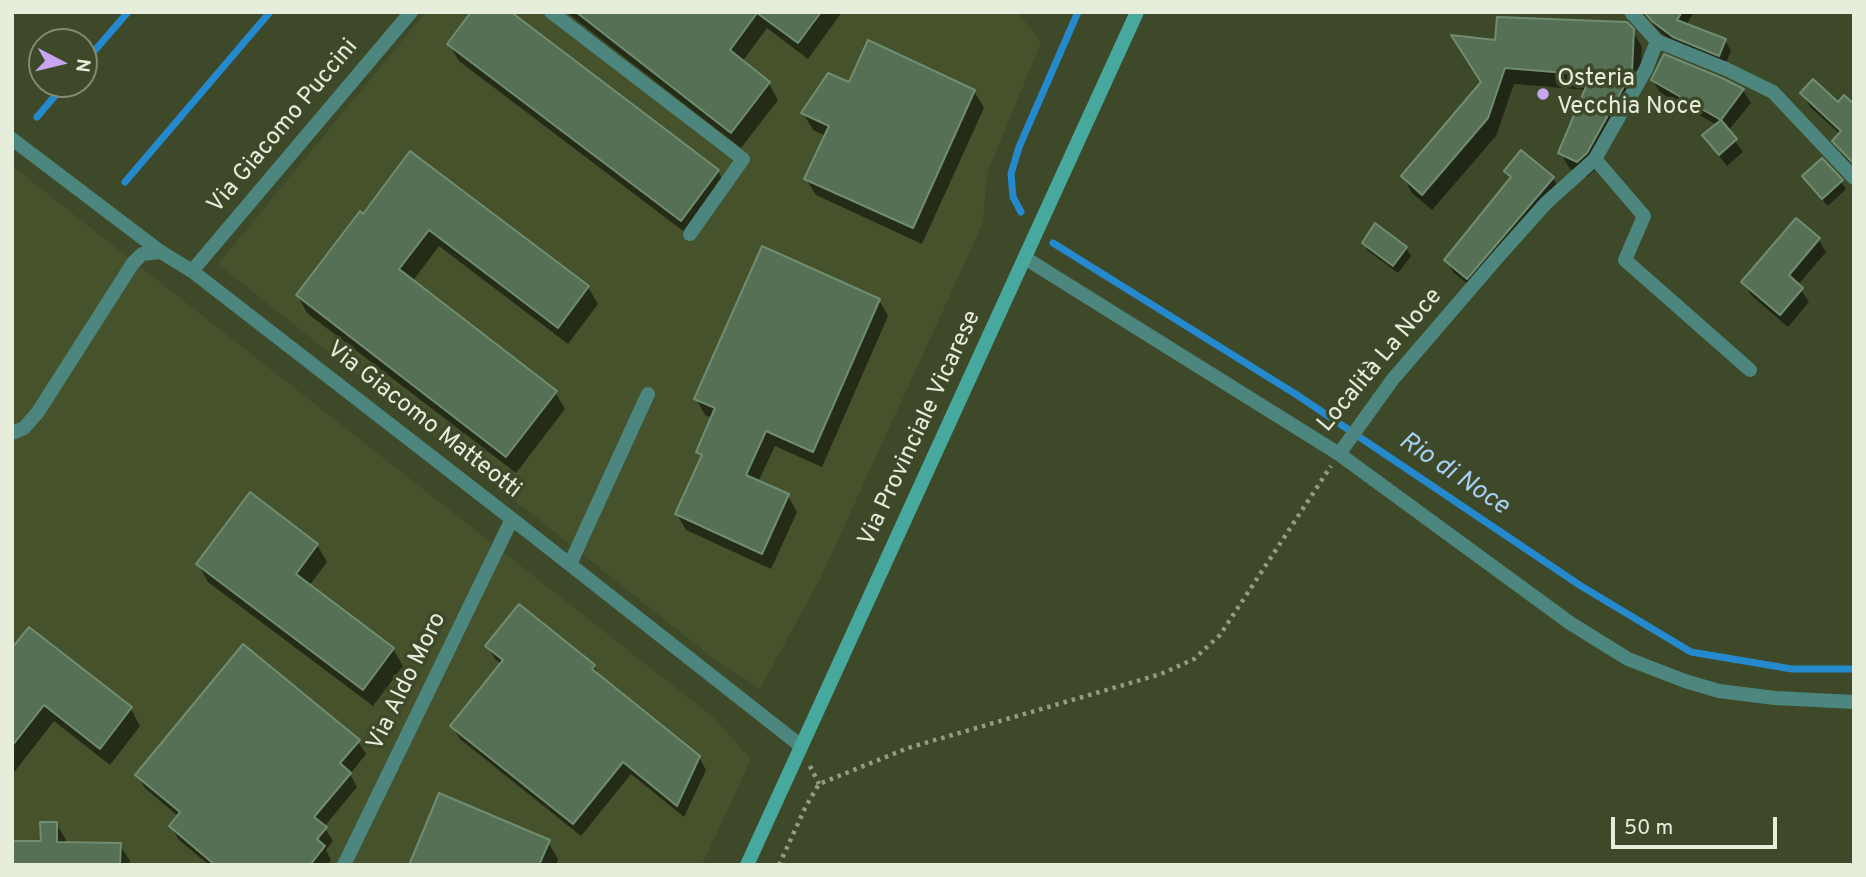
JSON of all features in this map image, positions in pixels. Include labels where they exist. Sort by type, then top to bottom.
[{"type":"main road","name":"Via Provinciale Vicarese","points":[[747,865],[1137,12]]},
{"type":"street","name":"Via Giacomo Puccini","points":[[192,271],[411,12]]},
{"type":"street","points":[[551,12],[743,159],[690,234]]},
{"type":"street","points":[[1631,12],[1657,41],[1726,69],[1773,92],[1854,178]]},
{"type":"street","name":"Località La Noce","points":[[1025,258],[1343,448],[1394,379],[1497,258],[1546,203],[1595,159],[1646,69],[1657,41]]},
{"type":"street","name":"Via Giacomo Matteotti","points":[[12,139],[161,252],[192,271],[801,746]]},
{"type":"street","points":[[1595,159],[1644,216],[1625,260],[1750,370]]},
{"type":"street","points":[[12,433],[24,428],[38,412],[132,263],[142,254],[161,252]]},
{"type":"street","points":[[570,565],[648,394]]},
{"type":"street","points":[[1343,448],[1570,623],[1628,659],[1719,691],[1774,698],[1854,702]]},
{"type":"street","name":"Via Aldo Moro","points":[[344,865],[512,519]]},
{"type":"path","points":[[779,865],[819,784],[908,748],[1161,674],[1194,659],[1220,635],[1343,448]]},
{"type":"shaded area","points":[[426,12],[1018,12],[1041,43],[987,173],[983,223],[821,577],[760,689],[714,659],[218,264]]},
{"type":"shaded area","points":[[12,166],[713,717],[751,759],[702,865],[12,865]]},
{"type":"building","points":[[471,12],[511,12],[719,170],[681,221],[447,44]]},
{"type":"building","points":[[576,12],[821,12],[798,43],[757,13],[730,50],[770,82],[731,133]]},
{"type":"building","points":[[1644,12],[1682,12],[1677,20],[1726,39],[1719,56],[1673,37]]},
{"type":"building","points":[[1497,17],[1627,22],[1634,29],[1632,72],[1587,153],[1577,162],[1558,153],[1591,75],[1505,68],[1488,118],[1422,195],[1401,176],[1481,82],[1451,35],[1495,40]]},
{"type":"building","points":[[868,40],[975,90],[913,228],[804,179],[829,126],[801,113],[828,73],[849,82]]},
{"type":"building","points":[[1664,54],[1744,89],[1721,120],[1651,80]]},
{"type":"building","points":[[1813,79],[1838,102],[1844,95],[1854,104],[1854,164],[1832,141],[1841,131],[1800,93]]},
{"type":"building","points":[[1721,120],[1737,139],[1719,155],[1702,135]]},
{"type":"building","points":[[1521,150],[1554,177],[1467,279],[1444,260],[1511,177],[1504,171]]},
{"type":"building","points":[[410,151],[589,286],[558,328],[429,230],[399,269],[557,391],[506,457],[296,295],[360,211],[363,214]]},
{"type":"building","points":[[1822,158],[1843,180],[1822,199],[1802,176]]},
{"type":"building","points":[[1796,218],[1820,238],[1789,275],[1803,288],[1780,315],[1741,282]]},
{"type":"building","points":[[1375,223],[1407,247],[1393,266],[1362,243]]},
{"type":"building","points":[[762,246],[880,299],[813,452],[766,431],[746,475],[789,494],[762,554],[675,514],[702,455],[696,452],[715,408],[694,399]]},
{"type":"building","points":[[250,492],[318,544],[296,574],[394,648],[363,690],[196,564]]},
{"type":"building","points":[[519,604],[595,665],[592,669],[700,756],[677,806],[623,762],[573,824],[450,726],[503,660],[485,646]]},
{"type":"building","points":[[29,627],[132,707],[100,749],[44,705],[12,746],[12,648]]},
{"type":"building","points":[[243,644],[360,740],[340,763],[351,773],[314,817],[327,827],[317,839],[325,846],[310,865],[215,865],[169,826],[180,812],[135,775]]},
{"type":"building","points":[[439,793],[550,840],[539,865],[409,865]]},
{"type":"building","points":[[40,822],[57,822],[57,842],[121,843],[120,865],[12,865],[12,841],[41,841]]},
{"type":"waterway","points":[[98,47],[128,12]]},
{"type":"waterway","points":[[125,182],[270,12]]},
{"type":"waterway","name":"Rio di Noce","points":[[1021,212],[1013,197],[1011,174],[1019,147],[1078,12]]},
{"type":"waterway","points":[[37,117],[53,98]]},
{"type":"waterway","name":"Rio di Noce","points":[[1053,243],[1297,395],[1581,586],[1691,652],[1792,669],[1854,669]]},
{"type":"place","name":"Osteria Vecchia Noce","points":[[1543,94]]}]
